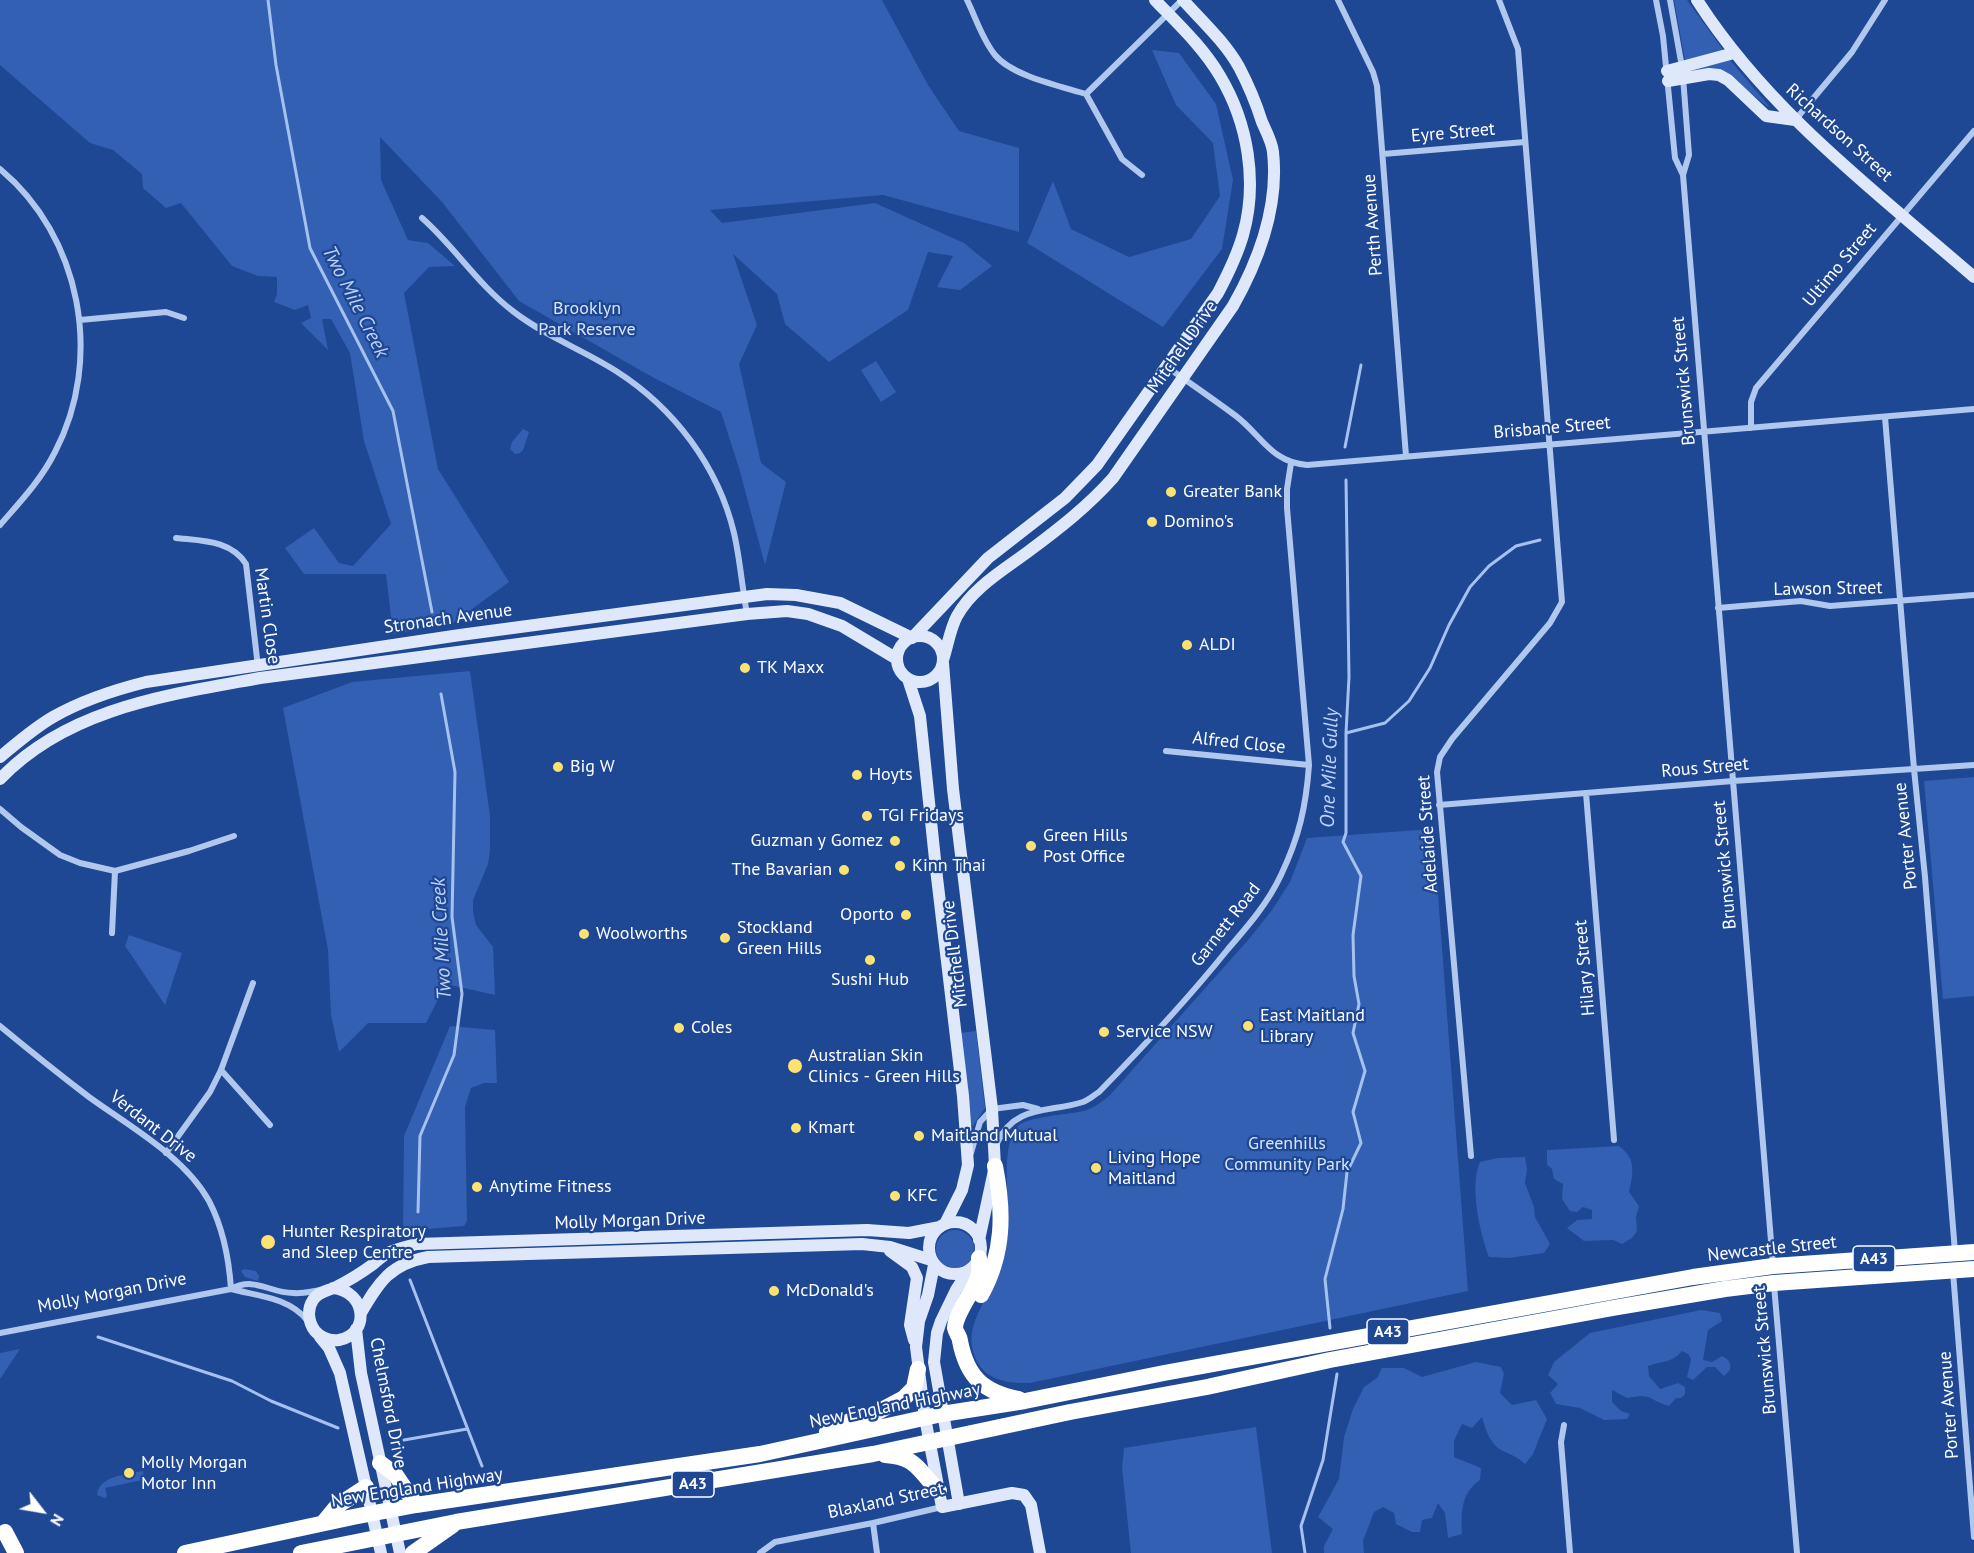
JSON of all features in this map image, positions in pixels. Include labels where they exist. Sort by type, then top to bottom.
[{"type":"highway","points":[[960,1340],[994,1268],[998,1251],[1002,1211],[995,1166]]},
{"type":"highway","name":"Newcastle Street","points":[[1611,1291],[1773,1266],[1974,1252]]},
{"type":"highway","points":[[974,1264],[979,1273],[955,1328],[964,1359],[977,1380],[987,1389],[1025,1401]]},
{"type":"highway","name":"Newcastle Street","points":[[947,1439],[1330,1360],[1725,1289],[1774,1283],[1974,1269]]},
{"type":"highway","name":"New England Highway","points":[[185,1553],[416,1505],[760,1454],[942,1414],[1025,1401],[1164,1373],[1611,1291]]},
{"type":"highway","points":[[796,1446],[852,1420],[872,1415],[904,1398],[914,1388],[918,1370]]},
{"type":"highway","name":"A43","points":[[301,1553],[379,1545],[396,1534],[456,1522],[873,1454],[947,1439]]},
{"type":"highway","points":[[873,1454],[892,1455],[913,1461],[940,1499]]},
{"type":"highway","points":[[380,1463],[395,1474],[416,1505]]},
{"type":"highway","points":[[323,1523],[337,1506],[366,1487]]},
{"type":"highway","points":[[413,1553],[433,1541],[456,1522]]},
{"type":"highway","points":[[2,1529],[16,1553]]},
{"type":"main road","name":"Mitchell Drive","points":[[913,637],[988,558],[1080,484],[1114,443],[1167,367],[1218,293],[1233,264],[1244,234],[1249,204],[1250,171],[1236,108],[1220,75],[1202,50],[1155,0]]},
{"type":"main road","name":"Mitchell Drive","points":[[980,1240],[995,1166],[995,1148],[953,789],[943,661],[954,622],[966,603],[998,573],[1091,502],[1133,452],[1233,306],[1249,277],[1261,244],[1273,196],[1273,150],[1256,104],[1238,66],[1215,34],[1182,0]]},
{"type":"main road","name":"Richardson Street","points":[[1697,0],[1751,75],[1795,120],[1974,277]]},
{"type":"main road","points":[[1667,76],[1682,73],[1734,53]]},
{"type":"main road","points":[[1682,73],[1719,75],[1728,80],[1766,116],[1795,120]]},
{"type":"main road","name":"Stronach Avenue","points":[[0,757],[54,716],[120,689],[166,678],[744,597],[796,595],[820,598],[851,608],[913,637]]},
{"type":"main road","name":"Stronach Avenue","points":[[0,779],[37,747],[74,726],[111,710],[187,691],[260,678],[747,614],[787,611],[816,616],[860,635],[897,658]]},
{"type":"main road","points":[[913,637],[926,637],[940,647],[943,661],[936,675],[929,680],[916,682],[908,679],[899,669],[897,658],[901,646],[913,637]]},
{"type":"main road","name":"Mitchell Drive","points":[[908,679],[920,716],[963,1096],[968,1165],[962,1190],[942,1226]]},
{"type":"main road","points":[[916,1347],[933,1262],[929,1246],[932,1237],[942,1226],[958,1222],[968,1226],[980,1240],[981,1251],[947,1307],[937,1333],[934,1362],[959,1504]]},
{"type":"main road","name":"Molly Morgan Drive","points":[[314,1329],[309,1317],[313,1300],[371,1266],[388,1253],[417,1244],[867,1230],[909,1233],[942,1226]]},
{"type":"main road","points":[[876,1245],[902,1258],[912,1267],[917,1278],[910,1325],[916,1347],[925,1418],[940,1499]]},
{"type":"main road","name":"Molly Morgan Drive","points":[[356,1329],[361,1313],[380,1282],[390,1272],[414,1260],[428,1257],[876,1245],[903,1250],[933,1262]]},
{"type":"main road","points":[[933,1262],[947,1273],[954,1274],[962,1274],[974,1264]]},
{"type":"main road","points":[[329,1289],[341,1289],[355,1298],[361,1313]]},
{"type":"main road","points":[[314,1329],[324,1338],[333,1340],[350,1336],[356,1329]]},
{"type":"main road","points":[[314,1329],[328,1348],[340,1372],[379,1545]]},
{"type":"main road","name":"Chelmsford Drive","points":[[356,1329],[361,1373],[400,1553]]},
{"type":"main road","name":"Blaxland Street","points":[[940,1499],[959,1504],[1012,1493],[1024,1495],[1031,1505],[1040,1553]]},
{"type":"main road","points":[[2,1529],[11,1553]]},
{"type":"street","points":[[968,0],[985,39],[1000,60],[1016,70],[1086,94],[1122,159],[1142,175]]},
{"type":"street","points":[[1086,94],[1182,0]]},
{"type":"street","name":"Perth Avenue","points":[[1338,0],[1373,72],[1377,86],[1406,456]]},
{"type":"street","points":[[1499,0],[1518,50],[1550,443]]},
{"type":"street","name":"Brunswick Street","points":[[1656,0],[1663,36],[1675,158],[1683,175],[1797,1553]]},
{"type":"street","name":"Brunswick Street","points":[[1671,0],[1682,73],[1689,155],[1683,175]]},
{"type":"street","points":[[1795,120],[1852,52],[1885,0]]},
{"type":"street","name":"Ultimo Street","points":[[1751,428],[1751,402],[1756,388],[1974,132]]},
{"type":"street","name":"Eyre Street","points":[[1383,154],[1525,142]]},
{"type":"street","points":[[0,169],[39,211],[60,248],[72,282],[80,320],[80,362],[73,406],[56,452],[33,488],[0,525]]},
{"type":"street","points":[[422,218],[442,235],[480,281],[515,313],[539,329],[618,372],[646,392],[674,419],[698,450],[716,483],[734,532],[747,614]]},
{"type":"street","points":[[80,320],[166,312],[184,318]]},
{"type":"street","points":[[1167,367],[1240,420],[1268,448],[1291,464]]},
{"type":"street","name":"Brisbane Street","points":[[1291,464],[1307,465],[1974,409]]},
{"type":"street","name":"Porter Avenue","points":[[1885,417],[1955,1253]]},
{"type":"street","name":"Adelaide Street","points":[[1471,1156],[1437,772],[1440,757],[1452,739],[1550,623],[1562,602],[1550,443]]},
{"type":"street","name":"Garnett Road","points":[[995,1148],[1007,1126],[1014,1120],[1039,1109],[1086,1101],[1100,1092],[1183,1002],[1265,905],[1281,877],[1297,837],[1306,801],[1309,765],[1287,508],[1291,464]]},
{"type":"street","name":"Martin Close","points":[[176,538],[212,542],[233,549],[246,564],[260,678]]},
{"type":"street","name":"Lawson Street","points":[[1719,608],[1801,601],[1830,606],[1974,595]]},
{"type":"street","name":"Alfred Close","points":[[1166,752],[1309,765]]},
{"type":"street","name":"Rous Street","points":[[1439,805],[1733,781],[1974,765]]},
{"type":"street","name":"Hilary Street","points":[[1586,793],[1614,1140]]},
{"type":"street","points":[[0,809],[27,832],[60,855],[80,863],[115,871],[234,836]]},
{"type":"street","points":[[112,933],[115,871]]},
{"type":"street","points":[[166,1153],[210,1092],[221,1070],[253,983]]},
{"type":"street","name":"Verdant Drive","points":[[0,1026],[89,1097],[166,1153],[192,1178],[208,1200],[219,1225],[227,1255],[231,1289]]},
{"type":"street","points":[[221,1070],[270,1125]]},
{"type":"street","name":"Garnett Road","points":[[992,1109],[1023,1105],[1039,1109]]},
{"type":"street","points":[[968,1165],[980,1122],[992,1109]]},
{"type":"street","name":"Porter Avenue","points":[[1953,1270],[1974,1537]]},
{"type":"street","name":"Molly Morgan Drive","points":[[0,1333],[231,1289],[241,1283],[251,1283],[293,1293],[329,1289]]},
{"type":"street","name":"Molly Morgan Drive","points":[[231,1289],[283,1303],[302,1314],[314,1329]]},
{"type":"street","points":[[1564,1425],[1561,1442],[1570,1553]]},
{"type":"street","name":"Blaxland Street","points":[[760,1553],[775,1542],[873,1523],[940,1499]]},
{"type":"street","points":[[873,1523],[877,1553]]},
{"type":"green space","name":"Brooklyn Park Reserve","points":[[0,0],[882,0],[928,85],[959,131],[1019,148],[1019,232],[883,195],[710,210],[722,223],[875,203],[964,243],[992,266],[960,290],[937,287],[953,256],[928,252],[908,310],[829,362],[785,324],[777,294],[733,254],[757,325],[739,364],[761,463],[786,482],[765,565],[739,468],[721,412],[654,378],[519,301],[442,202],[380,137],[381,180],[408,240],[428,243],[455,266],[429,267],[404,293],[438,469],[509,582],[453,623],[393,634],[386,574],[304,574],[285,548],[314,528],[339,563],[353,566],[391,524],[364,441],[350,353],[331,319],[322,319],[328,350],[301,323],[311,318],[308,305],[295,310],[274,302],[277,294],[277,277],[258,276],[232,266],[181,203],[166,208],[143,188],[142,174],[113,150],[90,143],[0,65]]},
{"type":"green space","points":[[1674,0],[1687,0],[1724,51],[1685,60]]},
{"type":"green space","points":[[1152,50],[1179,53],[1216,104],[1233,180],[1222,249],[1163,327],[1027,243],[1053,181],[1071,229],[1129,257],[1191,239],[1220,196],[1213,143],[1176,105]]},
{"type":"green space","points":[[1730,60],[1768,107],[1729,76],[1691,69]]},
{"type":"green space","points":[[876,361],[896,392],[881,402],[861,370]]},
{"type":"green space","points":[[523,429],[529,432],[523,450],[515,454],[510,449],[512,442]]},
{"type":"green space","points":[[470,671],[490,816],[488,864],[473,900],[473,912],[476,925],[493,947],[495,995],[446,984],[426,1023],[368,1023],[339,1052],[331,1015],[328,950],[283,708],[352,682]]},
{"type":"green space","points":[[1974,777],[1974,996],[1943,999],[1924,781]]},
{"type":"green space","name":"Greenhills Community Park","points":[[1433,829],[1468,1291],[1030,1383],[1001,1380],[985,1372],[975,1357],[972,1346],[973,1327],[998,1274],[1002,1260],[1008,1222],[1008,1149],[1017,1127],[1029,1120],[1087,1110],[1110,1095],[1249,939],[1272,910],[1290,882],[1307,838]]},
{"type":"green space","points":[[129,935],[182,953],[165,1005],[125,946]]},
{"type":"green space","points":[[450,1026],[495,1030],[497,1083],[484,1083],[471,1088],[465,1107],[467,1221],[464,1226],[403,1231],[404,1136]]},
{"type":"green space","points":[[976,1031],[985,1108],[973,1126],[970,1124],[960,1033]]},
{"type":"green space","points":[[1619,1146],[1629,1156],[1631,1162],[1629,1192],[1639,1206],[1636,1217],[1637,1231],[1632,1238],[1622,1244],[1613,1240],[1584,1241],[1567,1228],[1577,1220],[1592,1219],[1592,1210],[1583,1207],[1577,1212],[1570,1211],[1562,1199],[1563,1184],[1554,1179],[1552,1169],[1547,1165],[1547,1150]]},
{"type":"green space","points":[[1525,1157],[1527,1169],[1525,1183],[1534,1207],[1535,1217],[1550,1244],[1544,1253],[1509,1258],[1489,1257],[1477,1210],[1476,1183],[1480,1162],[1498,1158]]},
{"type":"green space","points":[[955,1230],[968,1236],[974,1249],[968,1262],[955,1268],[942,1262],[936,1249],[942,1236]]},
{"type":"green space","points":[[244,1269],[256,1271],[259,1276],[258,1281],[245,1277],[241,1271]]},
{"type":"green space","points":[[1701,1310],[1720,1313],[1722,1321],[1708,1330],[1703,1360],[1712,1362],[1722,1356],[1726,1358],[1730,1363],[1730,1370],[1724,1376],[1715,1367],[1707,1367],[1693,1380],[1687,1377],[1691,1359],[1682,1351],[1671,1360],[1648,1366],[1649,1376],[1660,1389],[1678,1383],[1685,1387],[1685,1394],[1681,1398],[1676,1398],[1669,1406],[1646,1397],[1627,1398],[1612,1390],[1612,1402],[1621,1411],[1630,1414],[1627,1419],[1604,1420],[1580,1408],[1556,1404],[1550,1393],[1558,1384],[1548,1375],[1554,1362],[1590,1333]]},
{"type":"green space","points":[[20,1349],[0,1379],[0,1353]]},
{"type":"green space","points":[[1476,1362],[1501,1367],[1504,1374],[1500,1393],[1512,1405],[1536,1400],[1547,1419],[1533,1454],[1525,1464],[1499,1448],[1489,1437],[1482,1417],[1472,1428],[1462,1424],[1454,1441],[1454,1457],[1481,1468],[1480,1480],[1466,1497],[1462,1534],[1448,1538],[1445,1513],[1438,1503],[1432,1518],[1422,1520],[1420,1532],[1412,1532],[1396,1524],[1394,1513],[1383,1507],[1374,1512],[1363,1541],[1364,1553],[1324,1553],[1324,1546],[1333,1529],[1318,1517],[1339,1479],[1344,1437],[1353,1409],[1364,1387],[1377,1378],[1382,1368],[1404,1368],[1422,1377]]},
{"type":"green space","points":[[1256,1427],[1272,1553],[1131,1553],[1122,1468],[1124,1448]]},
{"type":"green space","points":[[143,1471],[146,1488],[142,1480],[105,1488],[107,1496],[105,1498],[97,1495],[102,1484],[108,1480]]},
{"type":"waterway","name":"Two Mile Creek","points":[[268,0],[276,65],[310,248],[393,411],[432,612]]},
{"type":"waterway","name":"One Mile Gully","points":[[1345,447],[1361,365]]},
{"type":"waterway","name":"One Mile Gully","points":[[1330,1328],[1325,1279],[1343,1209],[1347,1172],[1361,1143],[1353,1112],[1365,1071],[1353,1033],[1359,1004],[1354,976],[1353,935],[1361,876],[1343,842],[1346,833],[1346,733],[1349,677],[1346,480]]},
{"type":"waterway","points":[[1346,733],[1385,723],[1409,701],[1430,668],[1449,625],[1470,587],[1489,566],[1516,546],[1540,540]]},
{"type":"waterway","name":"Two Mile Creek","points":[[418,1212],[420,1136],[454,1055],[462,994],[452,917],[455,772],[441,694]]},
{"type":"waterway","name":"Two Mile Creek","points":[[410,1280],[482,1466]]},
{"type":"waterway","points":[[98,1337],[232,1381],[271,1401],[338,1428]]},
{"type":"waterway","name":"One Mile Gully","points":[[1305,1553],[1301,1526],[1323,1460],[1337,1374]]},
{"type":"waterway","points":[[404,1440],[467,1429]]},
{"type":"place","name":"Greater Bank","points":[[1171,492]]},
{"type":"place","name":"Domino's","points":[[1152,522]]},
{"type":"place","name":"ALDI","points":[[1187,645]]},
{"type":"place","name":"TK Maxx","points":[[745,668]]},
{"type":"place","name":"Big W","points":[[558,767]]},
{"type":"place","name":"Hoyts","points":[[857,775]]},
{"type":"place","name":"TGI Fridays","points":[[867,816]]},
{"type":"place","name":"Guzman y Gomez","points":[[895,841]]},
{"type":"place","name":"Green Hills Post Office","points":[[1031,846]]},
{"type":"place","name":"Kinn Thai","points":[[900,866]]},
{"type":"place","name":"The Bavarian","points":[[844,870]]},
{"type":"place","name":"Oporto","points":[[906,915]]},
{"type":"place","name":"Woolworths","points":[[584,934]]},
{"type":"place","name":"Stockland Green Hills","points":[[725,938]]},
{"type":"place","name":"Sushi Hub","points":[[870,960]]},
{"type":"place","name":"East Maitland Library","points":[[1248,1026]]},
{"type":"place","name":"Coles","points":[[679,1028]]},
{"type":"place","name":"Service NSW","points":[[1104,1032]]},
{"type":"place","name":"Australian Skin Clinics - Green Hills","points":[[795,1066]]},
{"type":"place","name":"Kmart","points":[[796,1128]]},
{"type":"place","name":"Maitland Mutual","points":[[919,1136]]},
{"type":"place","name":"Living Hope Maitland","points":[[1096,1168]]},
{"type":"place","name":"Anytime Fitness","points":[[477,1187]]},
{"type":"place","name":"KFC","points":[[895,1196]]},
{"type":"place","name":"Hunter Respiratory and Sleep Centre","points":[[268,1242]]},
{"type":"place","name":"McDonald's","points":[[774,1291]]},
{"type":"place","name":"Molly Morgan Motor Inn","points":[[129,1473]]}]
